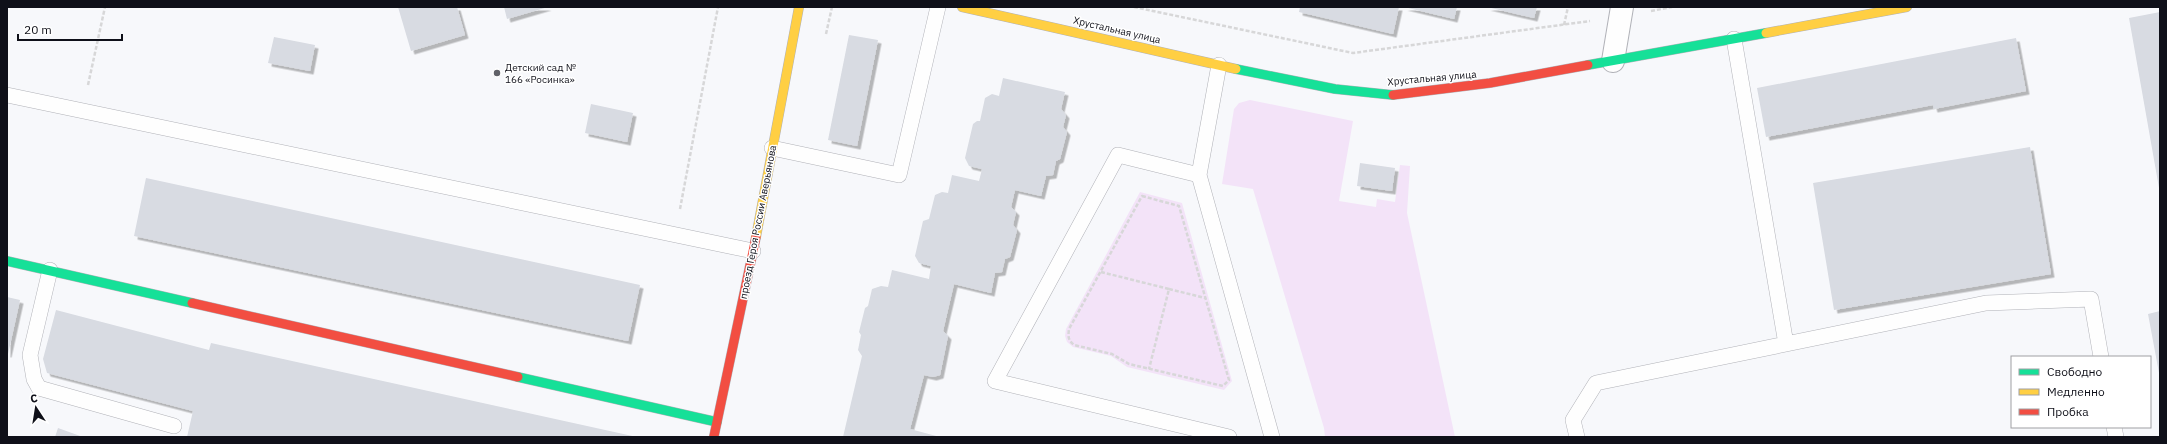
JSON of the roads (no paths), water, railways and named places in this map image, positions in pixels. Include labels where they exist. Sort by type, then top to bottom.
[{"type":"street","name":"проезд Героя России Аверьянова","points":[[714,437],[752,251],[799,7]]},
{"type":"street","name":"Хрустальная улица","points":[[962,7],[1219,65],[1335,89],[1396,94],[1490,83],[1906,7]]},
{"type":"street","points":[[1613,61],[1622,7]]},
{"type":"street","points":[[7,261],[717,422]]},
{"type":"lane","points":[[772,148],[899,175],[938,7]]},
{"type":"lane","points":[[1734,39],[1786,344]]},
{"type":"lane","points":[[1219,65],[1199,175],[1272,437]]},
{"type":"lane","points":[[7,95],[752,251]]},
{"type":"lane","points":[[1199,175],[1118,155],[995,381],[1229,437]]},
{"type":"lane","points":[[50,270],[30,355],[34,379],[39,388],[174,426]]},
{"type":"lane","points":[[1577,437],[1573,420],[1596,383],[1986,303],[2091,299],[2101,356]]},
{"type":"place","name":"Детский сад № 166 «Росинка»","points":[[497,73]]}]
